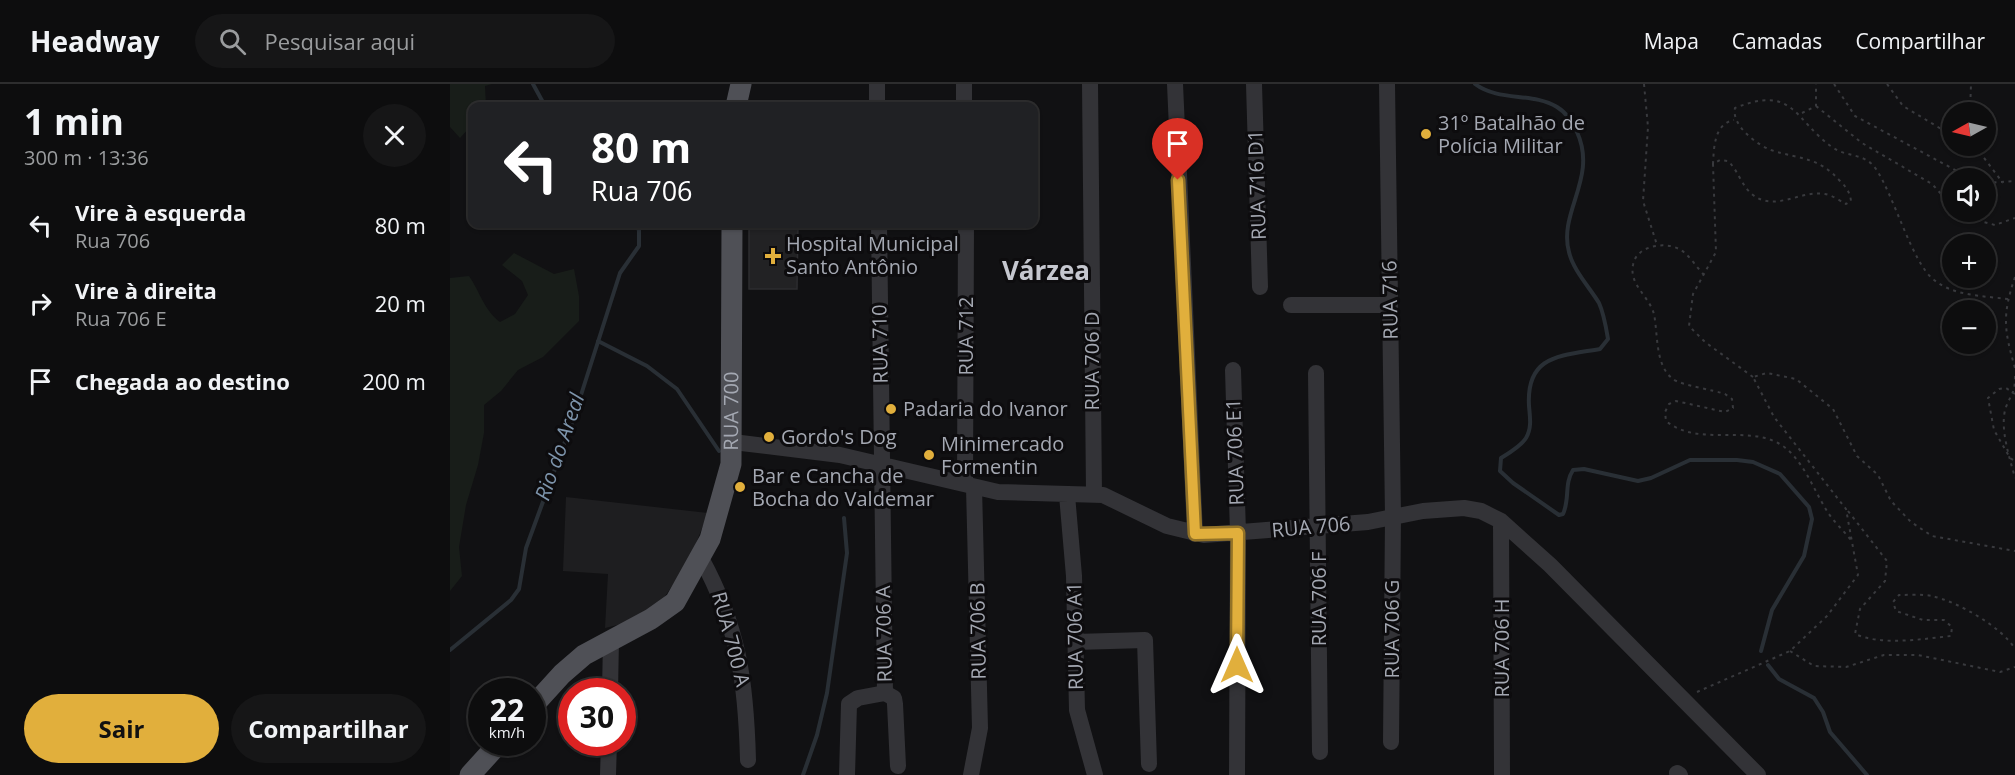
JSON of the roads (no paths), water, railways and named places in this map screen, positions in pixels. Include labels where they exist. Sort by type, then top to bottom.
[{"type":"main road","points":[[737,102],[741,84]]},
{"type":"main road","name":"RUA 700","points":[[546,692],[562,674],[592,650],[651,619],[675,602],[701,558],[729,480],[733,442],[730,360],[732,228]]},
{"type":"main road","points":[[470,775],[487,756]]},
{"type":"street","points":[[877,84],[877,102]]},
{"type":"street","points":[[964,84],[964,102]]},
{"type":"street","name":"RUA 706 D","points":[[1090,84],[1094,494]]},
{"type":"street","points":[[1175,84],[1195,534]]},
{"type":"street","name":"RUA 716 D1","points":[[1254,84],[1260,287]]},
{"type":"street","name":"RUA 716","points":[[1387,84],[1393,517]]},
{"type":"street","name":"RUA 710","points":[[879,228],[882,465]]},
{"type":"street","name":"RUA 712","points":[[966,228],[969,486]]},
{"type":"street","points":[[1291,305],[1390,305]]},
{"type":"street","name":"RUA 706 E1","points":[[1233,370],[1238,533],[1237,775]]},
{"type":"street","name":"RUA 706 F","points":[[1316,374],[1320,752]]},
{"type":"street","name":"RUA 706","points":[[733,442],[840,455],[1010,494],[1094,494],[1111,498],[1167,526],[1195,534],[1238,533],[1368,522],[1423,511],[1464,508],[1481,511],[1501,521],[1580,593],[1758,775]]},
{"type":"street","name":"RUA 706 A","points":[[847,775],[849,704],[858,698],[885,693],[882,465]]},
{"type":"street","name":"RUA 706 B","points":[[969,486],[980,728],[971,775]]},
{"type":"street","name":"RUA 706 A1","points":[[1067,495],[1074,576],[1078,721],[1095,775]]},
{"type":"street","name":"RUA 706 G","points":[[1391,742],[1393,517]]},
{"type":"street","name":"RUA 706 H","points":[[1501,521],[1502,775]]},
{"type":"street","name":"RUA 700 A","points":[[701,558],[716,584],[740,661],[747,702],[748,760]]},
{"type":"street","points":[[610,678],[611,639]]},
{"type":"street","points":[[1076,642],[1145,640],[1149,764]]},
{"type":"street","points":[[885,693],[894,698],[898,766]]},
{"type":"street","points":[[608,775],[609,756]]},
{"type":"waterway","name":"Rio do Areal","points":[[533,84],[543,102]]},
{"type":"waterway","points":[[1475,84],[1495,93],[1548,102],[1564,112],[1575,128],[1582,149],[1583,165],[1569,223],[1567,237],[1569,252],[1578,272],[1599,303],[1608,339],[1600,349],[1559,357],[1540,367],[1533,377],[1530,389],[1528,434],[1521,444],[1501,458],[1500,471],[1513,483],[1559,515],[1563,514],[1565,508],[1570,475],[1573,470],[1584,469],[1638,481],[1651,478],[1690,460],[1737,460],[1753,462],[1780,474],[1809,507],[1812,519],[1804,556],[1772,610],[1761,651]]},
{"type":"waterway","name":"Rio do Areal","points":[[450,650],[511,600],[519,589],[526,548],[573,420],[620,273],[639,246],[637,228]]},
{"type":"waterway","points":[[598,341],[647,366],[677,389],[719,451]]},
{"type":"waterway","points":[[803,775],[817,735],[827,693],[847,553],[844,518]]},
{"type":"waterway","points":[[1768,665],[1779,679],[1814,698],[1823,712],[1830,732],[1867,775]]},
{"type":"place","name":"31º Batalhão de Polícia Militar","points":[[1426,134]]},
{"type":"place","name":"Hospital Municipal Santo Antônio","points":[[773,256]]},
{"type":"place","name":"Padaria do Ivanor","points":[[891,409]]},
{"type":"place","name":"Gordo's Dog","points":[[769,437]]},
{"type":"place","name":"Minimercado Formentin","points":[[929,455]]},
{"type":"place","name":"Bar e Cancha de Bocha do Valdemar","points":[[740,487]]},
{"type":"district","name":"Várzea","points":[[1046,271]]}]
